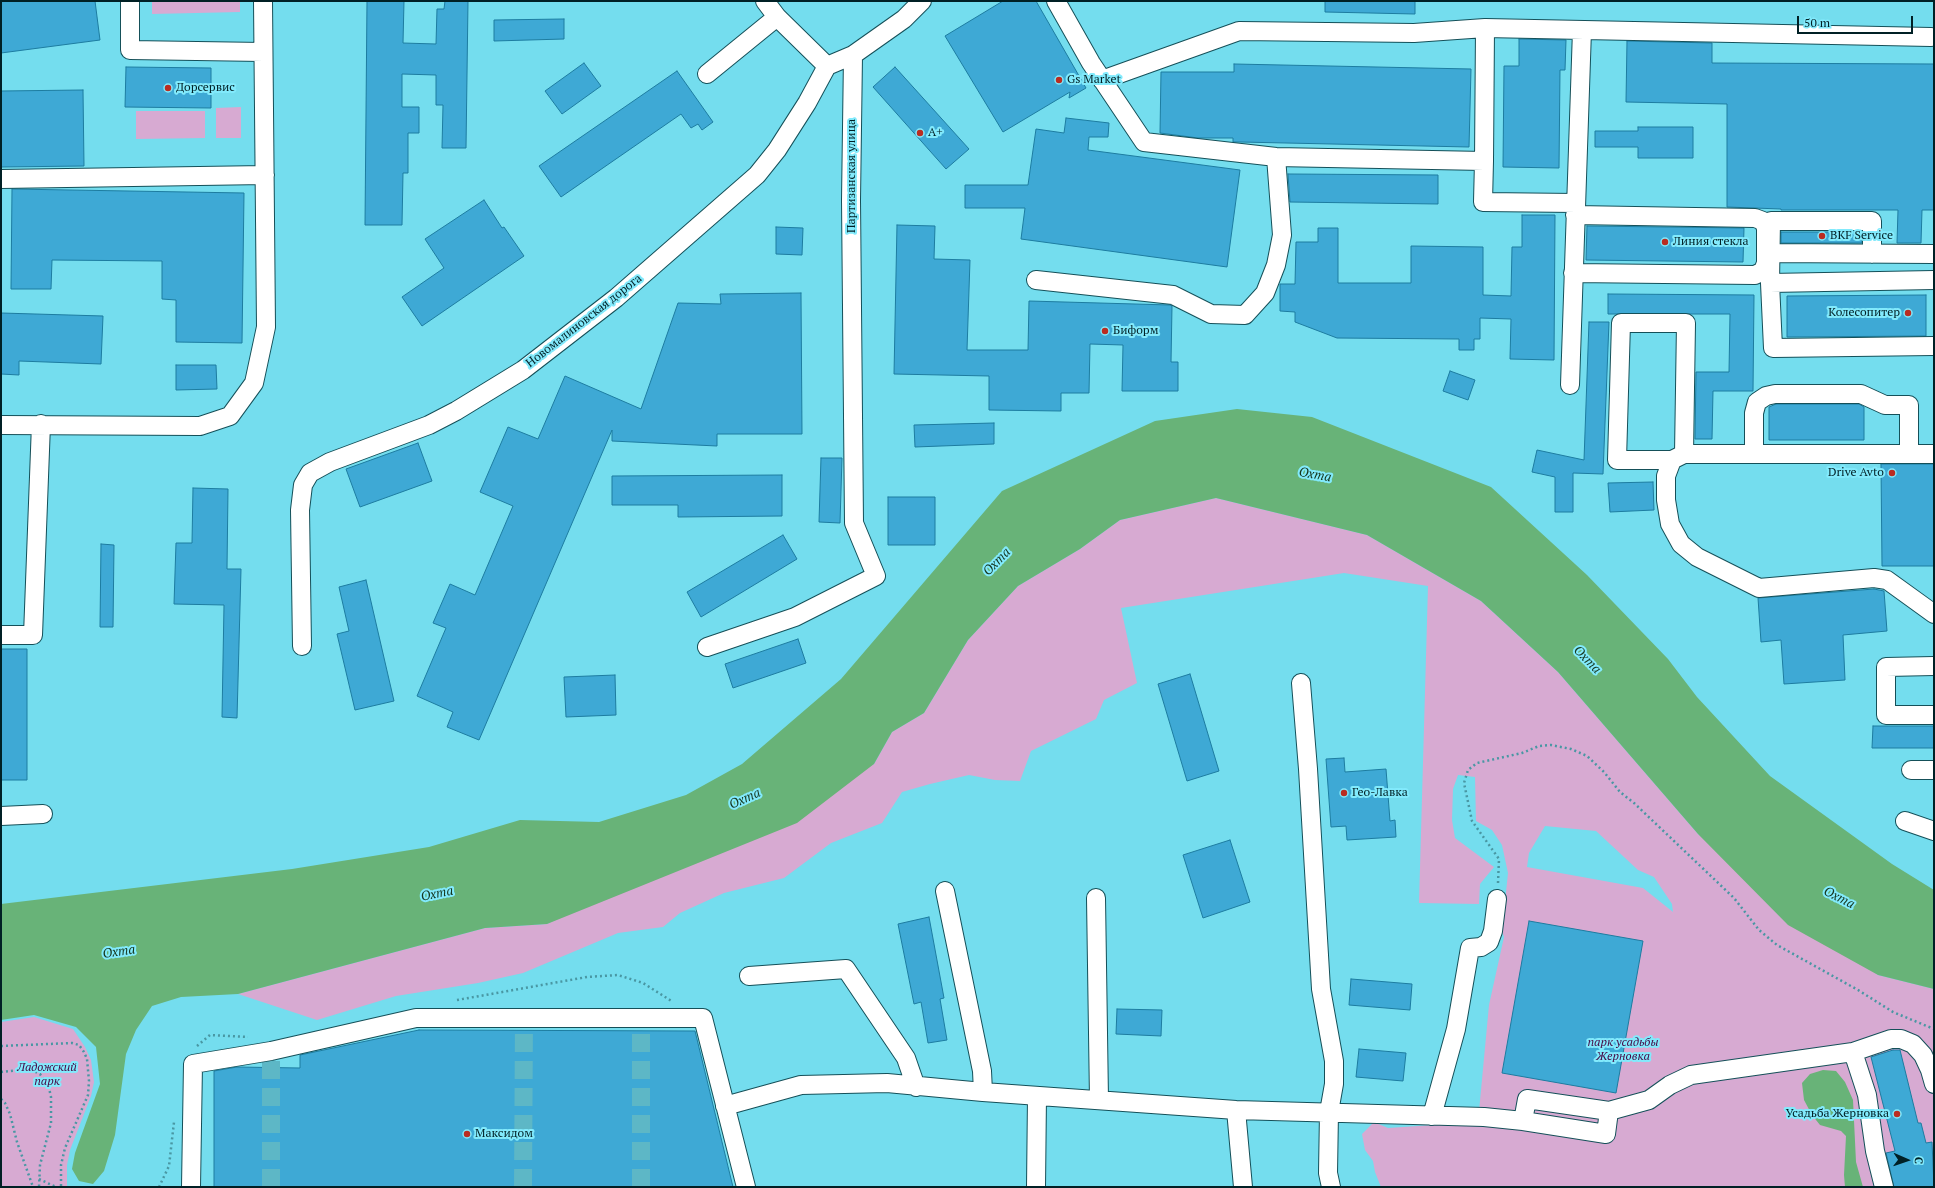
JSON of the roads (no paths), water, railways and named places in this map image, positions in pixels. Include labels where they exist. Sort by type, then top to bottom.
[{"type":"street","points":[[130,1],[130,50],[263,52]]},
{"type":"street","points":[[1,425],[41,424],[200,426],[230,416],[254,383],[266,327],[263,1]]},
{"type":"street","points":[[765,1],[777,17],[826,66],[853,56],[904,19],[922,1]]},
{"type":"street","points":[[1056,1],[1091,63],[1144,142],[1276,158],[1484,161]]},
{"type":"street","points":[[707,74],[777,17]]},
{"type":"street","points":[[1102,80],[1239,31],[1414,34],[1485,28],[1931,37]]},
{"type":"street","points":[[1485,28],[1484,202],[1575,209],[1755,218],[1762,221],[1766,228],[1766,263],[1763,271],[1755,275],[1574,272]]},
{"type":"street","points":[[1570,385],[1582,30]]},
{"type":"street","name":"Партизанская улица","points":[[707,647],[795,618],[876,576],[854,523],[851,200],[853,56]]},
{"type":"street","name":"Новомалиновская дорога","points":[[302,646],[300,510],[302,485],[310,473],[330,462],[429,425],[463,407],[523,370],[616,298],[757,175],[782,143],[807,103],[826,66]]},
{"type":"street","points":[[1036,280],[1173,296],[1212,314],[1244,315],[1265,293],[1276,265],[1282,235],[1276,158]]},
{"type":"street","points":[[1,179],[264,175]]},
{"type":"street","points":[[1872,254],[1872,221],[1771,221],[1770,283],[1773,348],[1934,346]]},
{"type":"street","points":[[1770,253],[1934,254]]},
{"type":"street","points":[[1770,283],[1934,280]]},
{"type":"street","points":[[1934,454],[1754,454],[1678,457],[1617,460],[1621,323],[1686,323],[1678,457],[1666,476],[1666,500],[1670,524],[1681,544],[1697,557],[1759,588],[1874,578],[1887,580],[1934,614]]},
{"type":"street","points":[[1754,454],[1754,413],[1757,402],[1766,396],[1775,394],[1861,394],[1885,405],[1909,405],[1909,454]]},
{"type":"street","points":[[1,635],[33,635],[41,424]]},
{"type":"street","points":[[1934,666],[1886,668],[1886,715],[1934,715]]},
{"type":"street","points":[[1301,683],[1308,769],[1321,989],[1334,1061],[1334,1084],[1329,1112],[1328,1173],[1331,1187]]},
{"type":"street","points":[[1911,770],[1934,770]]},
{"type":"street","points":[[1,816],[43,814]]},
{"type":"street","points":[[1905,821],[1934,831]]},
{"type":"street","points":[[945,891],[982,1071],[983,1092]]},
{"type":"street","points":[[1096,898],[1098,1100]]},
{"type":"street","points":[[1432,1116],[1456,1029],[1470,948],[1481,947],[1489,942],[1493,931],[1497,899]]},
{"type":"street","points":[[749,976],[846,969],[906,1058],[916,1087]]},
{"type":"street","points":[[191,1187],[193,1064],[271,1051],[416,1018],[703,1018],[746,1187]]},
{"type":"street","points":[[725,1106],[801,1085],[887,1083],[916,1087],[1236,1110],[1484,1117],[1524,1121],[1527,1099],[1609,1111],[1649,1100],[1670,1084],[1691,1075],[1853,1052],[1890,1039],[1901,1039],[1913,1044],[1923,1055],[1930,1070],[1934,1084]]},
{"type":"street","points":[[1853,1052],[1867,1094],[1876,1151],[1884,1187]]},
{"type":"street","points":[[1036,1187],[1037,1096]]},
{"type":"street","points":[[1236,1110],[1240,1186]]},
{"type":"water","name":"Охта","points":[[1237,409],[1312,417],[1491,487],[1587,575],[1668,659],[1697,697],[1770,776],[1892,864],[1934,890],[1934,989],[1878,975],[1788,925],[1698,834],[1558,672],[1481,601],[1367,535],[1216,498],[1120,520],[1080,549],[1018,586],[968,640],[924,713],[892,732],[874,764],[797,823],[547,924],[485,928],[238,994],[181,997],[152,1006],[136,1030],[126,1054],[115,1135],[104,1171],[93,1184],[79,1181],[72,1169],[75,1153],[100,1084],[96,1047],[76,1027],[34,1015],[1,1020],[1,904],[292,869],[429,847],[520,820],[599,822],[686,795],[742,764],[841,679],[1002,491],[1155,421]]},
{"type":"water","points":[[1823,1070],[1836,1071],[1845,1082],[1853,1100],[1856,1162],[1863,1187],[1845,1187],[1844,1175],[1846,1136],[1841,1131],[1820,1125],[1812,1115],[1804,1100],[1802,1083],[1810,1074]]},
{"type":"tunnel","points":[[523,1187],[524,1018]]},
{"type":"tunnel","points":[[641,1018],[641,1187]]},
{"type":"tunnel","points":[[271,1051],[271,1187]]},
{"type":"place","name":"Gs Market","points":[[1059,80]]},
{"type":"place","name":"Дорсервис","points":[[168,88]]},
{"type":"place","name":"А+","points":[[920,133]]},
{"type":"place","name":"BKF Service","points":[[1822,236]]},
{"type":"place","name":"Линия стекла","points":[[1665,242]]},
{"type":"place","name":"Колесопитер","points":[[1908,313]]},
{"type":"place","name":"Биформ","points":[[1105,331]]},
{"type":"place","name":"Drive Avto","points":[[1892,473]]},
{"type":"place","name":"Гео-Лавка","points":[[1344,793]]},
{"type":"place","name":"Усадьба Жерновка","points":[[1897,1114]]},
{"type":"place","name":"Максидом","points":[[467,1134]]},
{"type":"park label","name":"парк усадьбы Жерновка","points":[[1623,1050]]},
{"type":"park label","name":"Ладожский парк","points":[[47,1075]]}]
